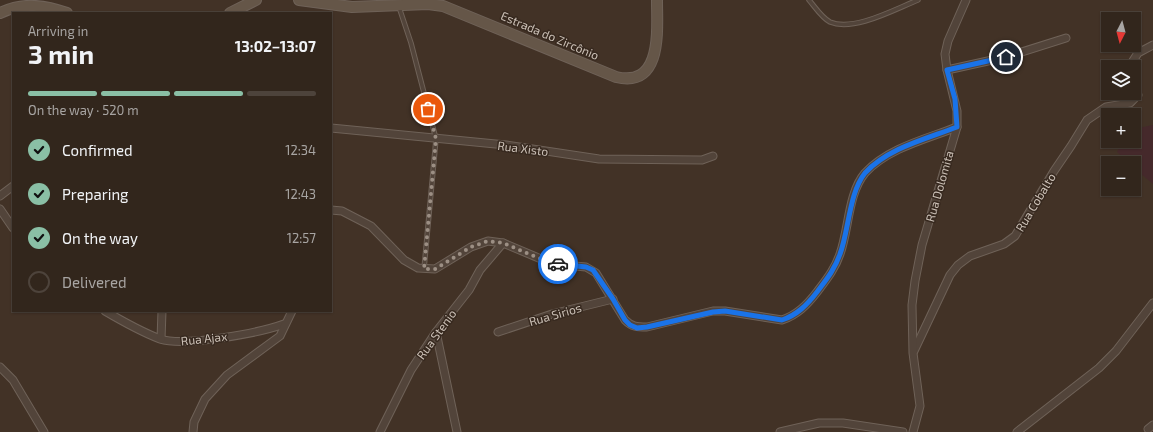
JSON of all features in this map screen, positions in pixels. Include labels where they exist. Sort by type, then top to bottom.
[{"type":"street","points":[[232,12],[256,0]]},
{"type":"street","name":"Estrada do Zircônio","points":[[299,0],[352,7],[435,5],[459,11],[626,79],[636,77],[646,71],[653,59],[657,43],[657,0]]},
{"type":"street","name":"Rua Dolomita","points":[[913,432],[920,406],[913,354],[912,305],[922,245],[957,127],[956,105],[947,70],[945,54],[948,41],[966,0]]},
{"type":"street","points":[[0,13],[21,6],[37,5],[63,12]]},
{"type":"street","points":[[947,70],[1006,57],[1066,38]]},
{"type":"street","points":[[1134,60],[1138,54],[1153,45]]},
{"type":"street","points":[[1123,105],[1124,100]]},
{"type":"street","name":"Rua Cobalto","points":[[913,354],[950,275],[958,265],[970,256],[1004,244],[1015,236],[1087,120],[1106,107],[1123,105],[1130,103],[1133,100]]},
{"type":"street","points":[[332,210],[342,211],[371,226],[404,260],[418,268],[435,269],[471,247],[488,241],[503,243],[553,264],[586,267],[593,270],[613,299],[625,320],[630,325],[637,328],[713,312],[725,311],[782,320],[791,317],[812,299],[833,271],[840,253],[855,193],[864,174],[875,164],[896,151],[957,127]]},
{"type":"street","name":"Rua Xisto","points":[[332,128],[506,145],[612,160],[702,160],[713,156]]},
{"type":"street","points":[[0,196],[12,187]]},
{"type":"street","points":[[0,209],[12,227]]},
{"type":"street","name":"Rua Stenio","points":[[380,432],[402,385],[436,332],[469,290],[480,270],[503,243]]},
{"type":"street","name":"Rua Sirios","points":[[498,332],[552,314],[613,299]]},
{"type":"street","points":[[1016,432],[1099,368],[1116,351],[1153,303]]},
{"type":"street","name":"Rua Ajax","points":[[107,312],[161,339],[183,342],[262,332],[284,324]]},
{"type":"street","points":[[161,339],[162,312]]},
{"type":"street","points":[[193,432],[194,422],[205,400],[227,375],[280,336],[284,324],[291,312]]},
{"type":"street","points":[[436,332],[458,432]]},
{"type":"street","points":[[0,367],[13,380],[44,432]]},
{"type":"street","points":[[780,432],[819,423],[843,423],[903,432]]},
{"type":"lane","points":[[809,0],[824,17],[841,25],[860,23],[918,0]]},
{"type":"lane","points":[[399,5],[411,43],[436,139],[424,269]]},
{"type":"shaded area","points":[[1153,125],[1153,184],[1141,174],[1141,156],[1121,156],[1117,152],[1119,148],[1141,148],[1141,128]]},
{"type":"way so far","points":[[428,109],[436,139],[424,269],[435,269],[471,247],[488,241],[503,243],[553,264],[558,264]]},
{"type":"route","points":[[558,264],[586,267],[593,270],[613,299],[625,320],[630,325],[637,328],[702,314],[725,311],[782,320],[791,317],[804,308],[833,271],[840,253],[855,193],[864,174],[875,164],[896,151],[957,127],[955,99],[947,70],[1006,57]]}]
